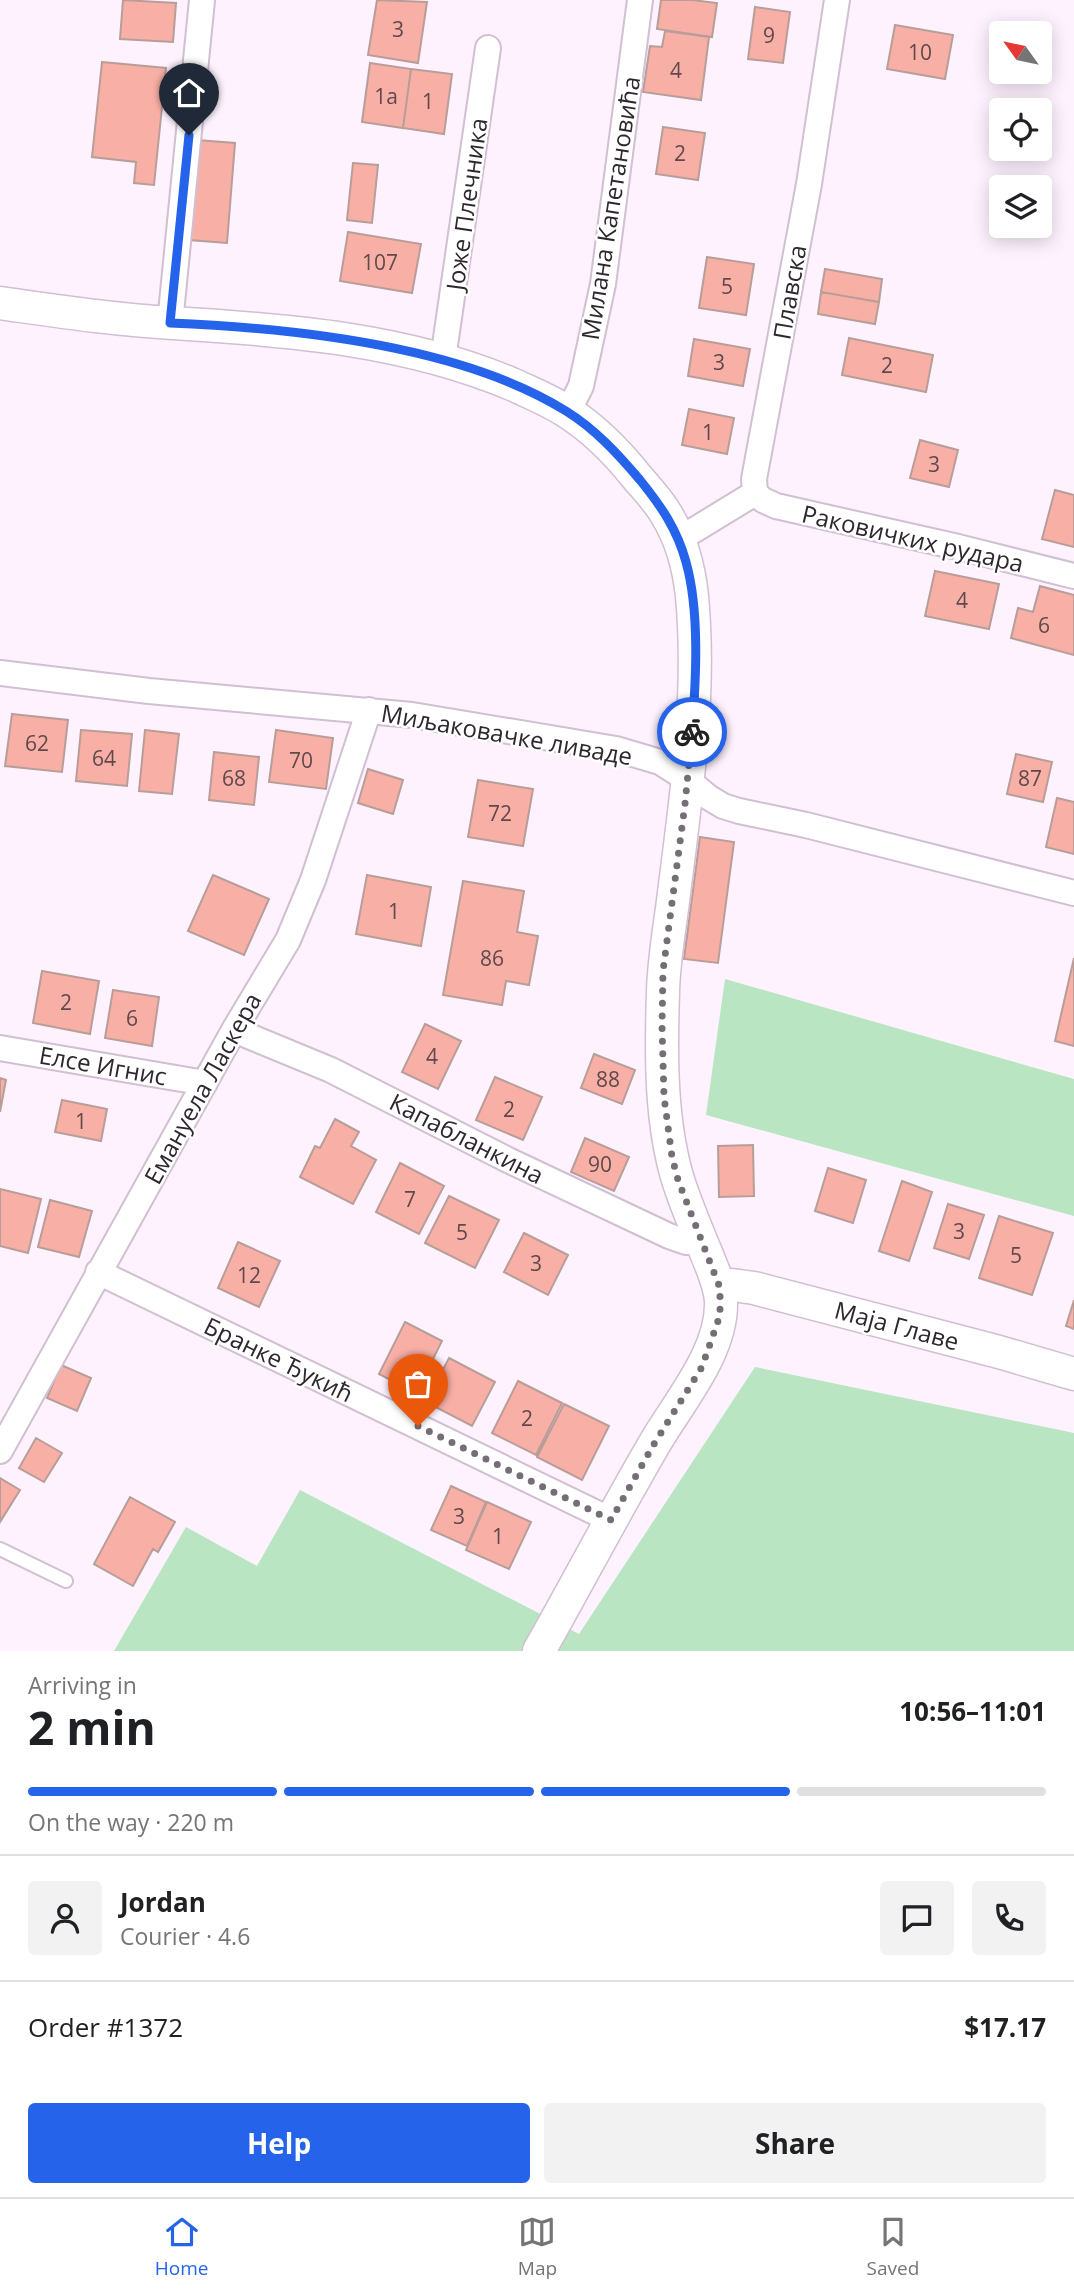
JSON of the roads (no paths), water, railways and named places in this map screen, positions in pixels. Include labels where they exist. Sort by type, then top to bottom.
[{"type":"street","points":[[170,323],[202,0]]},
{"type":"street","name":"Милана Капетановића","points":[[568,412],[581,386],[603,284],[640,0]]},
{"type":"street","name":"Плавска","points":[[755,493],[754,479],[808,184],[837,0]]},
{"type":"street","name":"Јоже Плечника","points":[[443,359],[488,48]]},
{"type":"street","points":[[0,303],[170,323],[342,338],[443,359],[490,375],[568,412],[618,453],[666,514],[678,540],[687,564],[691,593],[695,695],[688,780],[663,971],[664,1097],[672,1157],[678,1180],[720,1288],[720,1315],[702,1367],[654,1444],[539,1651]]},
{"type":"street","points":[[678,540],[755,493]]},
{"type":"street","name":"Раковичких рудара","points":[[755,493],[776,506],[1074,576]]},
{"type":"street","name":"Миљаковачке ливаде","points":[[0,673],[149,691],[412,715],[615,749],[660,762],[723,806],[738,811],[832,831],[1074,893]]},
{"type":"street","name":"Емануела Ласкера","points":[[0,1451],[234,1030],[288,940],[313,880],[369,710]]},
{"type":"street","name":"Капабланкина","points":[[234,1030],[331,1070],[508,1160],[669,1236],[686,1242],[701,1241]]},
{"type":"street","name":"Елсе Игнис","points":[[0,1048],[205,1083]]},
{"type":"street","name":"Бранке Ђукић","points":[[98,1272],[611,1520]]},
{"type":"street","name":"Маја Главе","points":[[720,1288],[732,1285],[754,1288],[1074,1374]]},
{"type":"lane","points":[[0,1549],[66,1581]]}]
